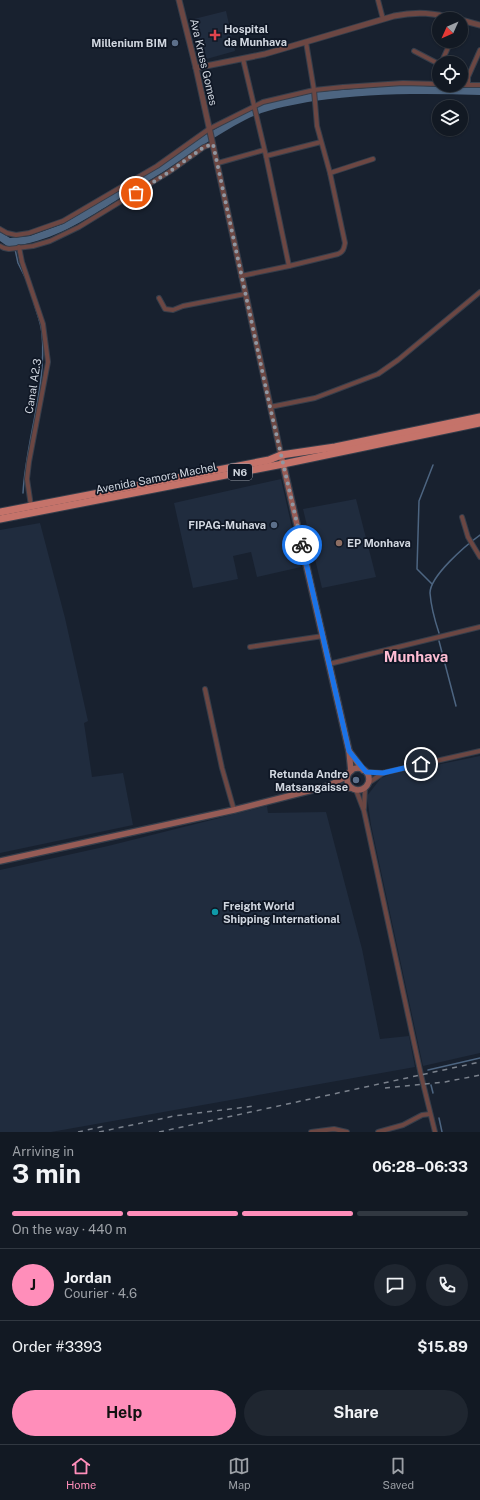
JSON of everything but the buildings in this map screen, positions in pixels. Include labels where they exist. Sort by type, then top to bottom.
[{"type":"highway","name":"Avenida Samora Machel","points":[[0,512],[268,460],[281,456],[335,447],[480,417]]},
{"type":"highway","name":"Avenida Samora Machel","points":[[0,519],[283,464],[480,423]]},
{"type":"main road","points":[[281,456],[349,751],[351,771]]},
{"type":"main road","points":[[328,786],[354,789],[366,786],[368,778],[349,751]]},
{"type":"main road","points":[[0,861],[234,810],[328,786],[347,776],[351,771],[356,769],[364,771]]},
{"type":"main road","points":[[347,776],[347,783],[354,789]]},
{"type":"street","name":"Ava Kruss Gomes","points":[[180,0],[218,163],[241,276],[281,456]]},
{"type":"street","points":[[378,0],[383,19]]},
{"type":"street","points":[[196,68],[265,54],[410,12],[432,13]]},
{"type":"street","points":[[468,22],[480,25]]},
{"type":"street","points":[[241,276],[338,254],[345,248],[330,173],[317,126],[316,103],[306,42]]},
{"type":"street","points":[[414,51],[437,63],[440,63],[448,48]]},
{"type":"street","points":[[468,77],[480,50]]},
{"type":"street","points":[[243,59],[266,156],[289,266]]},
{"type":"street","points":[[0,229],[7,233],[16,235],[29,233],[63,221],[157,166],[209,129],[254,105],[314,90],[403,83],[432,84]]},
{"type":"street","points":[[468,85],[480,85]]},
{"type":"street","points":[[266,156],[322,142]]},
{"type":"street","points":[[0,246],[4,248],[12,248],[33,246],[50,241],[79,227],[169,172],[204,147],[213,144]]},
{"type":"street","points":[[218,163],[264,150]]},
{"type":"street","points":[[330,173],[373,159]]},
{"type":"street","name":"Canal A2.3","points":[[20,247],[22,262],[43,324],[48,362],[29,462],[28,479],[31,506]]},
{"type":"street","points":[[270,407],[315,398],[378,374],[398,360],[433,329],[480,292]]},
{"type":"street","points":[[159,298],[165,309],[173,310],[183,306],[245,294]]},
{"type":"street","points":[[462,517],[468,536],[480,557]]},
{"type":"street","points":[[329,664],[480,627]]},
{"type":"street","points":[[250,647],[323,636]]},
{"type":"street","points":[[205,689],[222,768],[234,810]]},
{"type":"street","points":[[364,771],[383,773],[480,751]]},
{"type":"street","points":[[364,811],[366,786],[383,773]]},
{"type":"street","points":[[354,789],[364,811],[434,1132]]},
{"type":"street","points":[[378,1132],[403,1125],[422,1115],[430,1114]]},
{"type":"street","points":[[311,1132],[334,1128],[348,1132]]},
{"type":"shaded area","name":"Hospital da Munhava","points":[[226,11],[235,51],[203,60],[194,19]]},
{"type":"shaded area","points":[[403,85],[432,86],[432,92],[468,92],[468,88],[480,87],[480,95],[418,94],[355,96],[314,101],[270,110],[253,116],[224,132],[163,172],[67,229],[44,239],[18,246],[7,246],[0,241],[0,232],[10,238],[30,236],[63,224],[158,167],[205,135],[250,109],[263,104],[317,92]]},
{"type":"shaded area","name":"FIPAG-Muhava","points":[[281,479],[301,567],[257,577],[251,552],[233,556],[238,579],[193,588],[174,503]]},
{"type":"shaded area","name":"EP Monhava","points":[[356,499],[376,577],[322,588],[303,509]]},
{"type":"shaded area","points":[[40,523],[65,618],[88,721],[84,723],[92,777],[123,773],[133,825],[0,853],[0,530]]},
{"type":"shaded area","points":[[480,756],[480,1053],[423,1066],[371,825],[367,796],[381,778],[392,774]]},
{"type":"shaded area","points":[[267,806],[268,813],[326,812],[362,949],[380,1039],[409,1036],[415,1067],[51,1132],[0,1132],[0,870],[108,846]]},
{"type":"waterway","points":[[15,249],[18,263],[27,281]]},
{"type":"waterway","points":[[23,493],[28,453],[42,373],[42,333],[34,303]]},
{"type":"waterway","points":[[432,584],[417,569],[419,501],[433,465]]},
{"type":"waterway","points":[[439,633],[431,603],[430,593],[432,586],[436,578],[450,561],[480,535]]},
{"type":"waterway","points":[[439,641],[456,706]]},
{"type":"waterway","points":[[428,1070],[480,1058]]},
{"type":"waterway","points":[[431,1085],[433,1093]]},
{"type":"waterway","points":[[439,1118],[442,1132]]},
{"type":"railway","points":[[159,1132],[480,1062]]},
{"type":"railway","points":[[385,1088],[445,1082],[480,1075]]},
{"type":"railway","points":[[99,1132],[174,1116],[254,1106]]},
{"type":"railway","points":[[78,1132],[105,1126]]},
{"type":"way so far","points":[[136,193],[204,147],[213,144],[270,407],[302,545]]},
{"type":"place","name":"Hospital da Munhava","points":[[215,35]]},
{"type":"place","name":"Millenium BIM","points":[[175,43]]},
{"type":"place","name":"FIPAG-Muhava","points":[[274,525]]},
{"type":"place","name":"EP Monhava","points":[[339,543]]},
{"type":"place","name":"Retunda Andre Matsangaisse","points":[[356,780]]},
{"type":"place","name":"Freight World Shipping International","points":[[215,912]]},
{"type":"district","name":"Munhava","points":[[416,656]]},
{"type":"route","points":[[302,545],[349,751],[366,772],[383,773],[421,764]]}]
